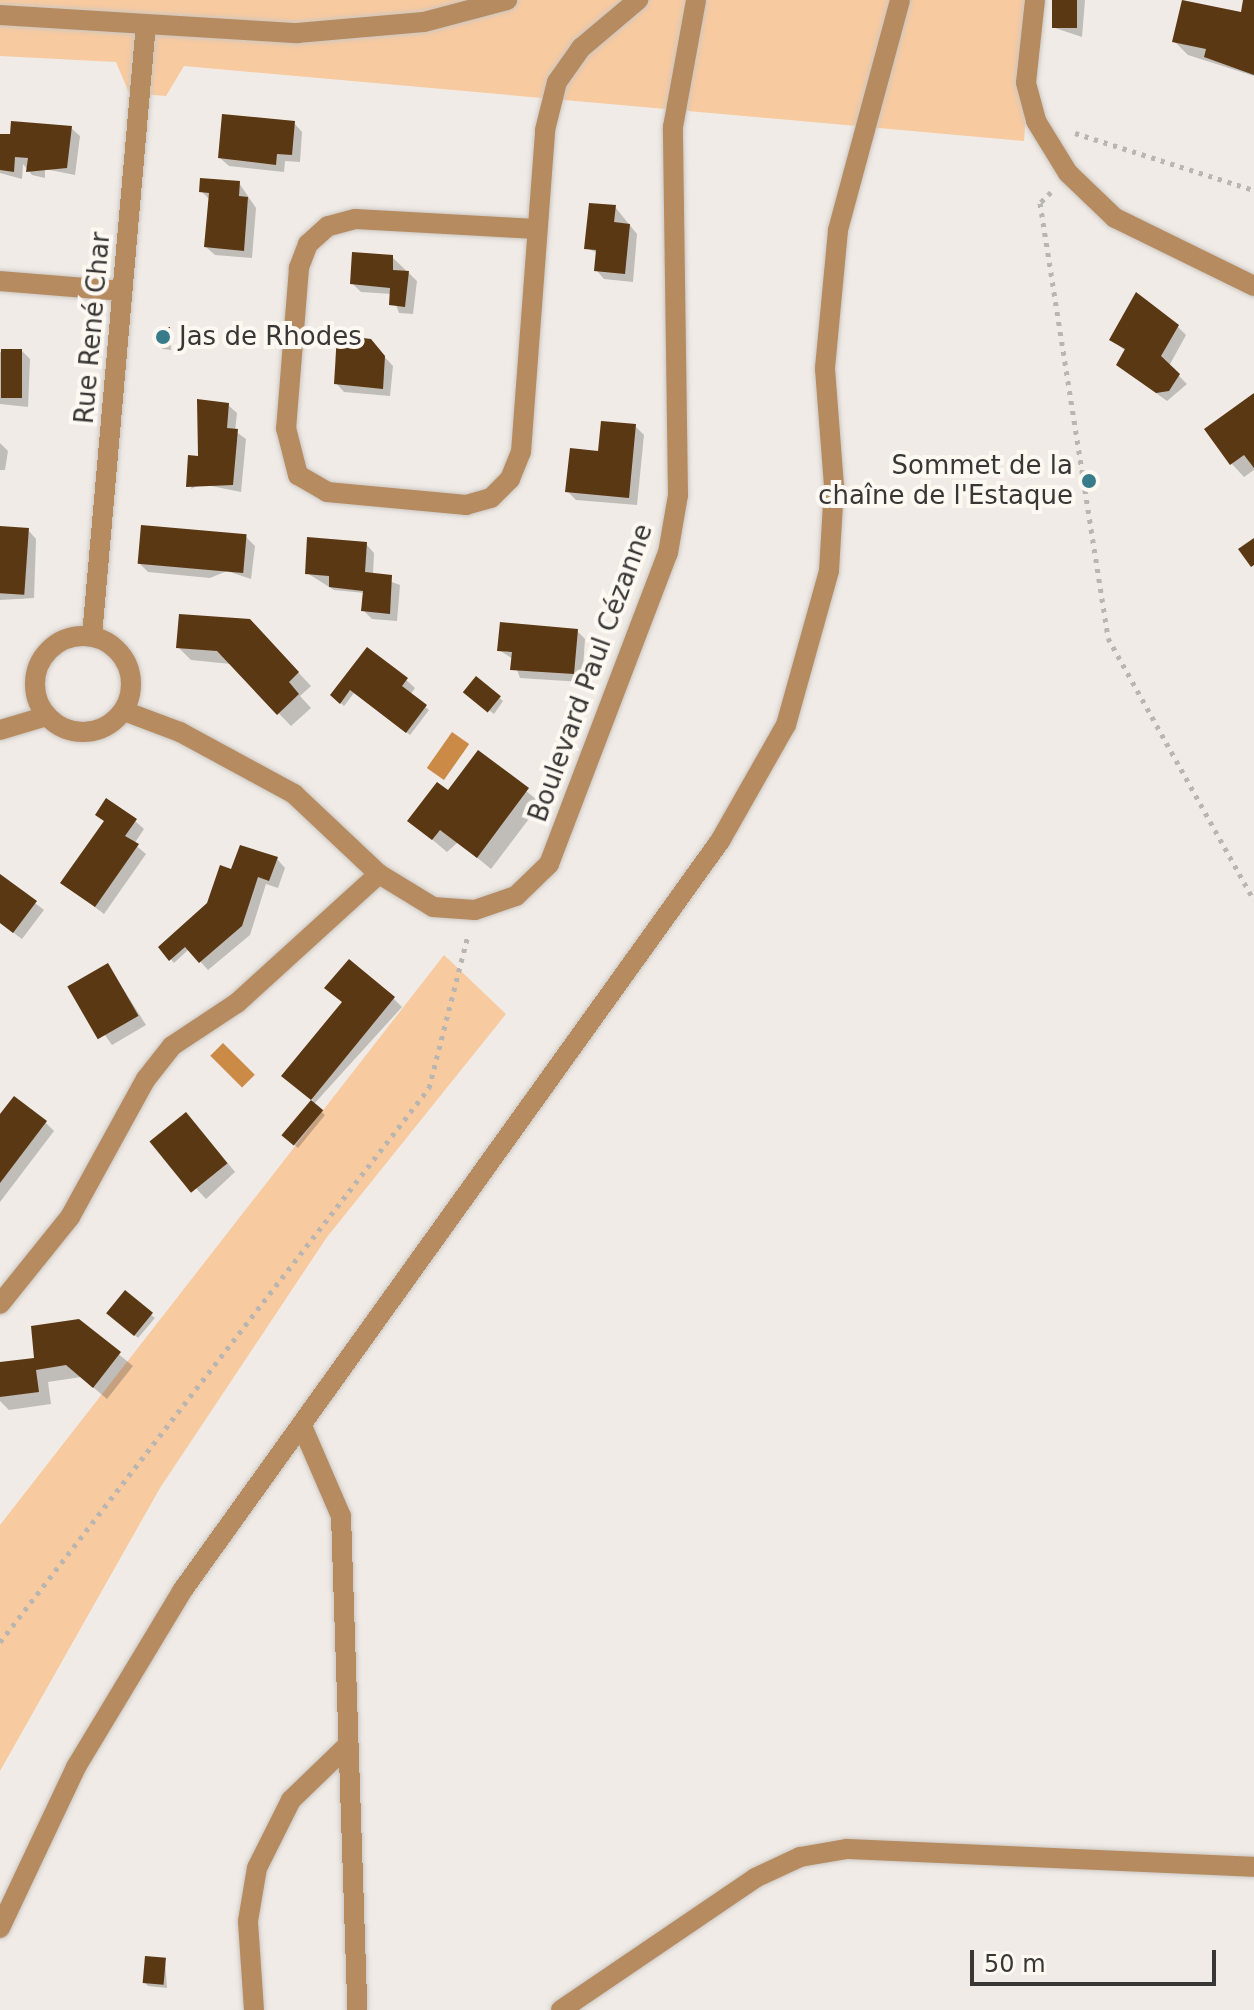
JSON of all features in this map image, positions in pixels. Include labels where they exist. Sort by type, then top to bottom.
[{"type":"street","points":[[0,15],[297,33],[424,22],[507,0]]},
{"type":"street","points":[[536,229],[355,219],[328,226],[308,244],[299,268],[286,428],[298,475],[327,492],[466,505],[491,498],[510,479],[521,452],[536,229],[557,82],[581,48],[638,0]]},
{"type":"street","name":"Boulevard Paul Cézanne","points":[[124,711],[180,732],[294,794],[379,874],[433,907],[475,910],[516,896],[549,864],[668,553],[678,495],[673,127],[696,0]]},
{"type":"street","points":[[0,1928],[76,1767],[182,1591],[720,841],[786,725],[829,571],[834,486],[825,368],[838,230],[900,0]]},
{"type":"street","points":[[1035,0],[1026,83],[1036,121],[1068,173],[1115,218],[1254,286]]},
{"type":"street","name":"Rue René Char","points":[[92,636],[146,24]]},
{"type":"street","points":[[0,281],[122,291]]},
{"type":"street","points":[[92,636],[123,655],[130,671],[124,711],[86,732],[47,716],[37,699],[38,665],[59,641],[92,636]]},
{"type":"street","points":[[0,730],[47,716]]},
{"type":"street","points":[[0,1304],[70,1217],[146,1079],[172,1046],[237,1003],[379,874]]},
{"type":"street","points":[[302,1426],[341,1516],[357,2010]]},
{"type":"street","points":[[254,2010],[248,1921],[257,1868],[291,1800],[347,1746]]},
{"type":"street","points":[[561,2010],[755,1878],[800,1857],[847,1849],[1254,1867]]},
{"type":"path","points":[[1036,121],[1254,190]]},
{"type":"path","points":[[1068,173],[1040,203],[1108,638],[1254,900]]},
{"type":"path","points":[[0,1642],[429,1088],[475,910]]},
{"type":"shaded area","points":[[0,0],[1035,0],[1024,141],[184,66],[166,96],[129,93],[116,62],[0,56]]},
{"type":"shaded area","points":[[452,732],[469,744],[444,780],[427,768]]},
{"type":"shaded area","points":[[444,955],[506,1014],[327,1237],[160,1488],[0,1771],[0,1525]]},
{"type":"shaded area","points":[[223,1043],[255,1075],[242,1088],[210,1056]]},
{"type":"building","points":[[1052,0],[1077,0],[1077,28],[1052,28]]},
{"type":"building","points":[[1182,0],[1241,12],[1243,0],[1254,0],[1254,75],[1204,57],[1206,49],[1172,42]]},
{"type":"building","points":[[222,114],[295,121],[292,155],[277,154],[276,165],[218,158]]},
{"type":"building","points":[[11,121],[72,126],[67,168],[26,172],[28,158],[15,157],[14,172],[0,170],[0,134],[10,134]]},
{"type":"building","points":[[200,178],[240,181],[239,196],[248,197],[244,251],[204,247],[209,193],[199,192]]},
{"type":"building","points":[[589,203],[616,205],[614,222],[630,224],[625,274],[594,271],[596,250],[584,249]]},
{"type":"building","points":[[352,252],[393,255],[393,270],[409,271],[405,307],[389,305],[390,288],[350,284]]},
{"type":"building","points":[[1136,292],[1179,325],[1161,356],[1180,374],[1169,391],[1156,393],[1116,365],[1125,349],[1109,340]]},
{"type":"building","name":"Jas de Rhodes","points":[[159,327],[170,327],[170,346],[159,346]]},
{"type":"building","points":[[337,335],[371,339],[385,356],[383,389],[334,384]]},
{"type":"building","points":[[1,349],[22,349],[22,398],[1,398]]},
{"type":"building","points":[[1254,393],[1254,468],[1244,455],[1230,465],[1204,429]]},
{"type":"building","points":[[197,399],[229,403],[227,428],[238,429],[233,485],[186,487],[188,455],[198,456]]},
{"type":"building","points":[[601,421],[636,424],[629,498],[565,492],[570,448],[598,451]]},
{"type":"building","points":[[141,525],[247,534],[243,573],[138,564]]},
{"type":"building","points":[[0,526],[29,528],[24,595],[0,593]]},
{"type":"building","points":[[307,537],[367,542],[365,572],[392,575],[390,614],[361,611],[363,591],[329,587],[329,576],[305,574]]},
{"type":"building","points":[[1254,538],[1254,565],[1251,567],[1238,549]]},
{"type":"building","points":[[179,614],[250,619],[299,672],[289,682],[299,694],[277,715],[217,651],[176,648]]},
{"type":"building","points":[[500,622],[578,629],[574,674],[510,670],[512,652],[497,651]]},
{"type":"building","points":[[367,647],[408,678],[402,686],[427,705],[406,733],[350,690],[340,704],[330,695]]},
{"type":"building","points":[[476,676],[501,696],[488,712],[463,692]]},
{"type":"building","points":[[478,750],[529,788],[477,858],[440,830],[432,840],[407,821],[437,782],[448,790]]},
{"type":"building","points":[[106,798],[137,819],[125,836],[139,844],[95,907],[60,883],[104,821],[95,815]]},
{"type":"building","points":[[240,845],[278,857],[269,881],[258,877],[242,926],[199,963],[185,947],[169,961],[158,947],[207,903],[220,865],[231,869]]},
{"type":"building","points":[[0,874],[37,901],[13,933],[0,923]]},
{"type":"building","points":[[349,959],[395,997],[311,1100],[281,1076],[342,1002],[324,988]]},
{"type":"building","points":[[108,963],[138,1016],[98,1039],[67,986]]},
{"type":"building","points":[[14,1096],[47,1121],[0,1183],[0,1114]]},
{"type":"building","points":[[311,1100],[323,1110],[294,1146],[281,1135]]},
{"type":"building","points":[[186,1112],[228,1163],[191,1193],[149,1142]]},
{"type":"building","points":[[125,1290],[153,1313],[134,1336],[106,1313]]},
{"type":"building","points":[[79,1319],[121,1352],[93,1388],[66,1365],[36,1370],[39,1392],[0,1397],[0,1362],[34,1358],[31,1326]]},
{"type":"building","points":[[145,1956],[166,1958],[164,1985],[143,1983]]},
{"type":"place","name":"Jas de Rhodes","points":[[163,337]]},
{"type":"place","name":"Sommet de la chaîne de l'Estaque","points":[[1089,481]]}]
